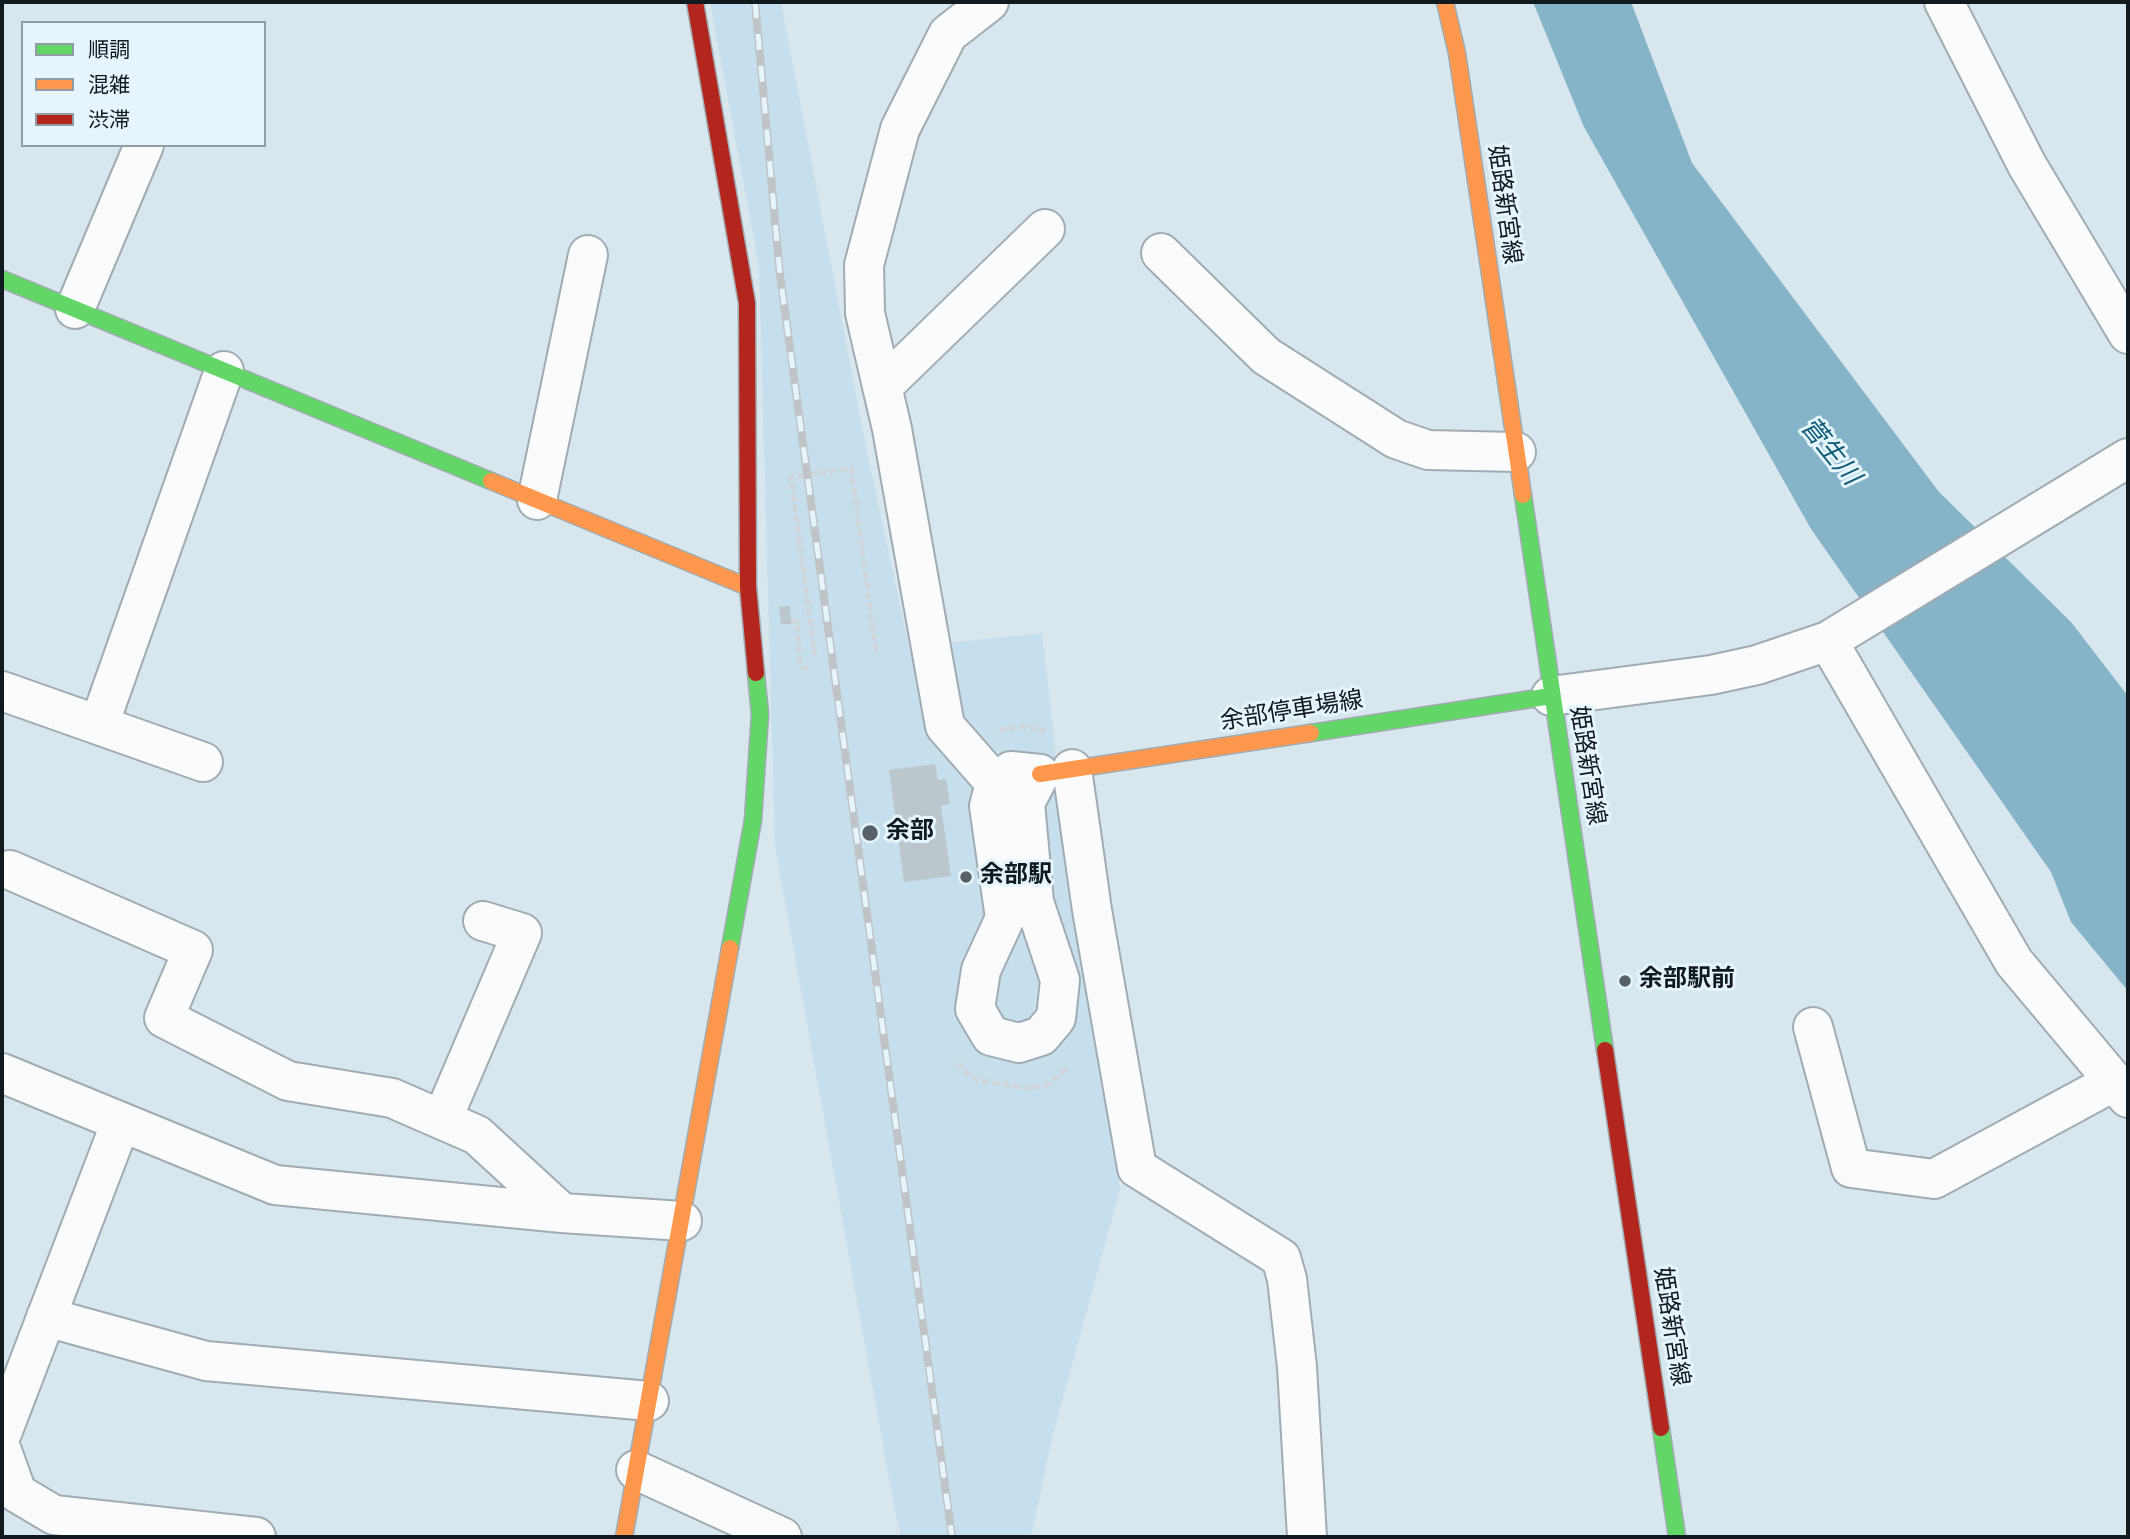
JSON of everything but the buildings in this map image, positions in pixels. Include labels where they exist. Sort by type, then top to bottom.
[{"type":"street","points":[[624,1537],[753,820],[760,714],[748,587],[747,303],[695,2]]},
{"type":"street","points":[[989,2],[948,34],[901,129],[864,265],[865,313],[883,387],[945,726],[995,783]]},
{"type":"street","name":"姫路新宮線","points":[[1445,2],[1457,53],[1677,1537]]},
{"type":"street","points":[[1944,2],[2027,165],[2128,334]]},
{"type":"street","points":[[75,309],[143,147]]},
{"type":"street","points":[[883,387],[1045,229]]},
{"type":"street","points":[[1161,253],[1266,356],[1396,439],[1428,450],[1516,452]]},
{"type":"street","points":[[537,500],[588,255]]},
{"type":"street","points":[[2,279],[748,587]]},
{"type":"street","points":[[99,725],[224,371]]},
{"type":"street","points":[[1551,696],[1711,675],[1757,665],[1838,635],[2128,458]]},
{"type":"street","points":[[1813,1027],[1851,1168],[1934,1179],[2122,1090],[2014,962],[1838,635]]},
{"type":"street","points":[[2,691],[204,762]]},
{"type":"street","name":"余部停車場線","points":[[1056,772],[1551,696]]},
{"type":"street","points":[[1011,771],[1056,772],[1025,803],[1034,902],[1060,980],[1056,1018],[1041,1036],[1019,1043],[991,1036],[975,1009],[981,970],[1005,918],[989,806],[995,783],[1011,771]]},
{"type":"street","points":[[1056,772],[1092,909],[1137,1168],[1281,1258],[1287,1279],[1297,1367],[1307,1537]]},
{"type":"street","points":[[10,870],[193,950],[164,1018],[288,1081],[392,1098],[477,1135],[562,1213]]},
{"type":"street","points":[[442,1120],[522,933],[483,921]]},
{"type":"street","points":[[2,1073],[275,1185],[562,1213],[682,1220]]},
{"type":"street","points":[[2,1433],[121,1122]]},
{"type":"street","points":[[46,1317],[206,1362],[649,1401]]},
{"type":"street","points":[[2,1451],[18,1493],[54,1515],[256,1537]]},
{"type":"street","points":[[636,1470],[782,1537]]},
{"type":"path","points":[[815,657],[791,477],[851,468],[876,650]]},
{"type":"shaded area","points":[[710,2],[781,2],[865,442],[909,647],[1042,633],[1067,853],[1120,1189],[1052,1438],[1031,1537],[901,1537],[894,1506],[775,846],[759,266]]},
{"type":"water","name":"菅生川","points":[[1533,2],[1631,2],[1692,163],[1939,492],[2071,622],[2128,696],[2128,991],[2071,922],[2051,872],[1811,529],[1584,127]]},
{"type":"railway","points":[[755,2],[780,275],[952,1537]]},
{"type":"traffic: fast","points":[[2,279],[491,481]]},
{"type":"traffic: fast","points":[[1523,495],[1605,1050]]},
{"type":"traffic: fast","points":[[730,948],[753,820],[760,714],[756,673]]},
{"type":"traffic: fast","points":[[1311,733],[1551,696]]},
{"type":"traffic: fast","points":[[1661,1428],[1677,1537]]},
{"type":"traffic: slow","points":[[1445,2],[1457,53],[1523,495]]},
{"type":"traffic: slow","points":[[491,481],[748,587]]},
{"type":"traffic: slow","points":[[1040,774],[1311,733]]},
{"type":"traffic: slow","points":[[624,1537],[730,948]]},
{"type":"traffic: jam","points":[[695,2],[747,303],[748,587],[756,673]]},
{"type":"traffic: jam","points":[[1605,1050],[1661,1428]]},
{"type":"place","name":"余部","points":[[870,833]]},
{"type":"place","name":"余部駅","points":[[966,877]]},
{"type":"place","name":"余部駅前","points":[[1625,981]]}]
